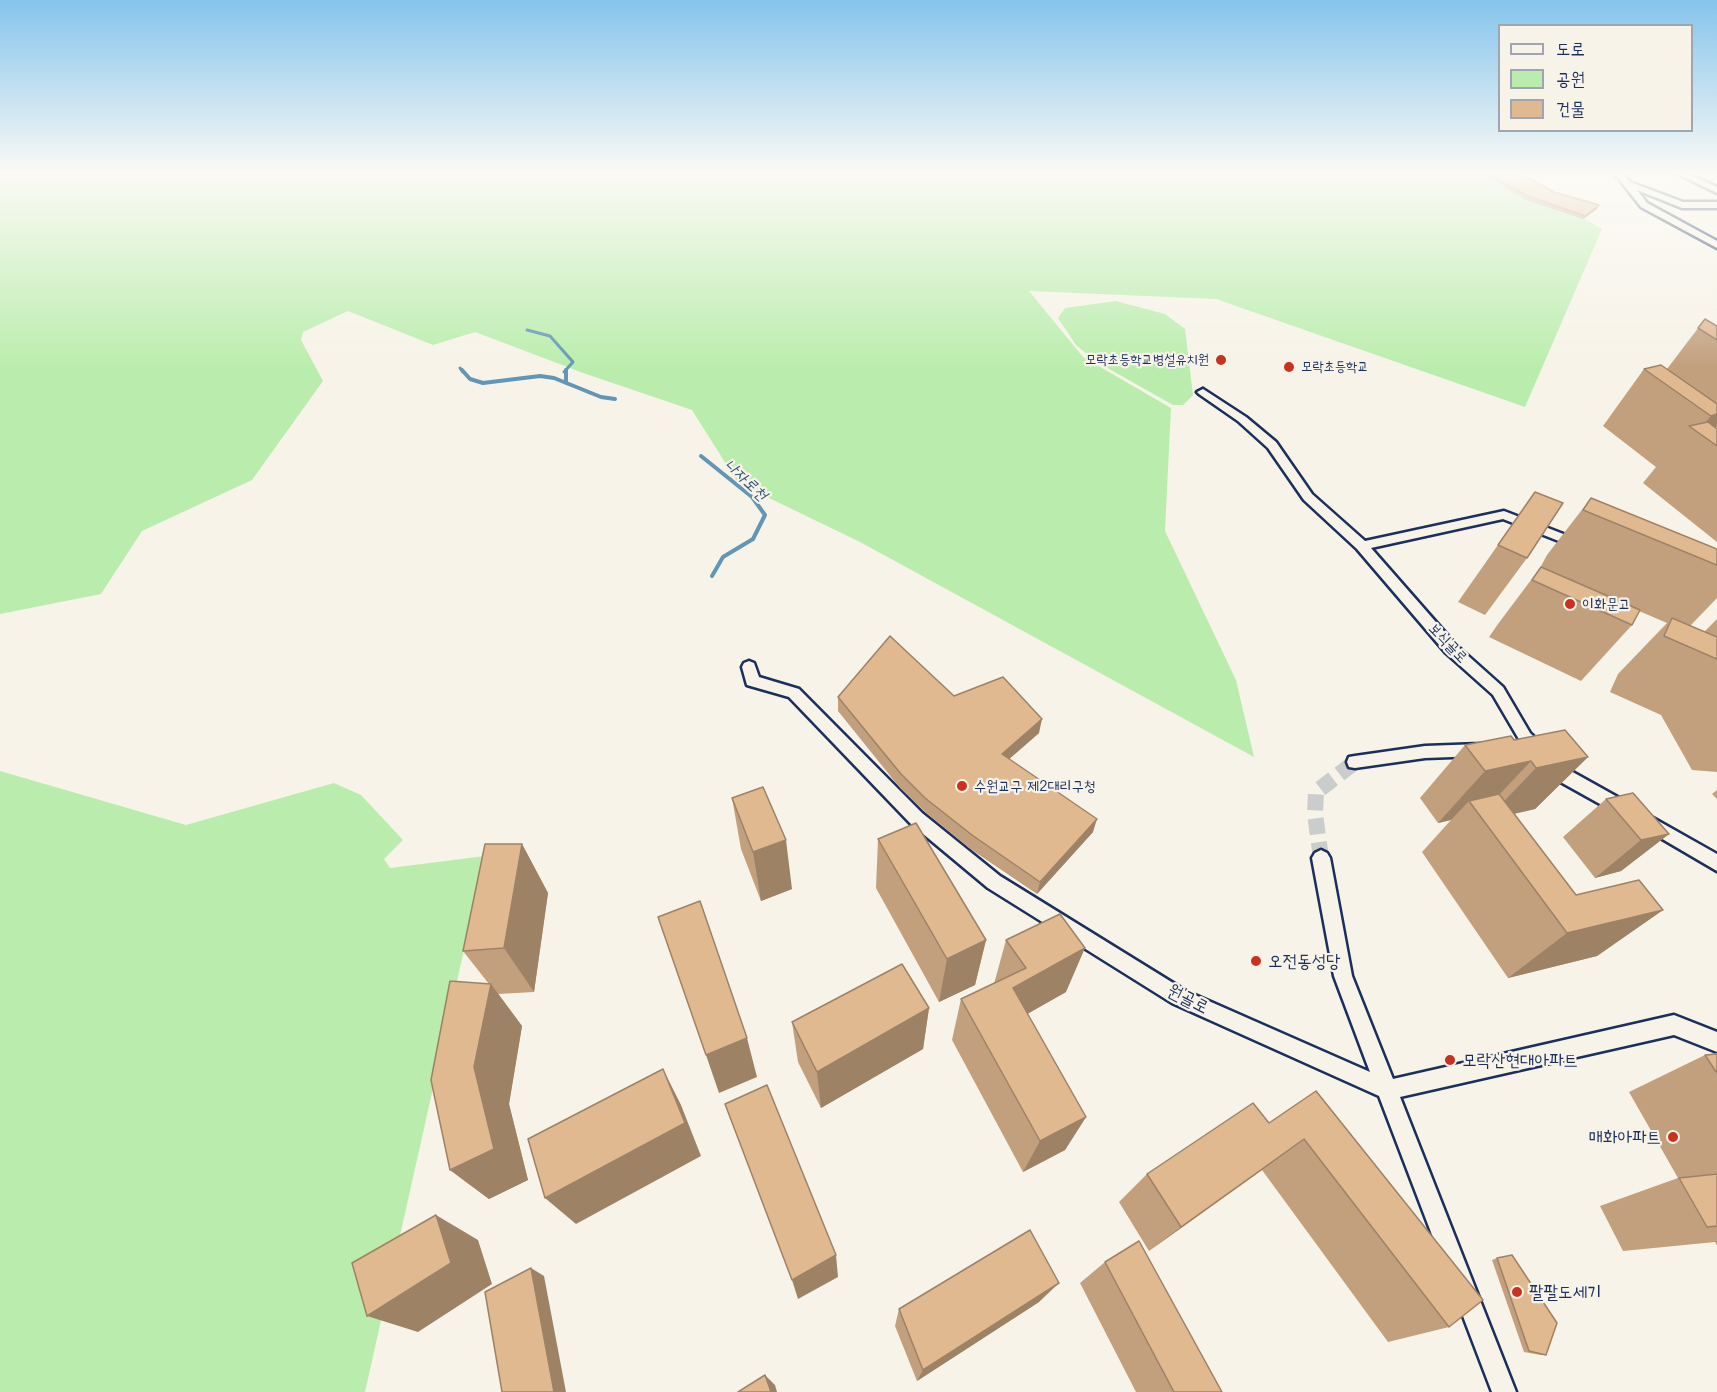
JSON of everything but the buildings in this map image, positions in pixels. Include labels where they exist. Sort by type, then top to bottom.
[{"type":"street","name":"보식골로","points":[[1203,392],[1242,419],[1272,445],[1308,496],[1362,546],[1451,649],[1498,691],[1525,737],[1563,775],[1717,862]]},
{"type":"street","points":[[1362,546],[1504,515],[1591,550]]},
{"type":"street","name":"원골로","points":[[749,667],[752,681],[794,693],[916,818],[994,882],[1179,997],[1389,1090]]},
{"type":"street","points":[[1515,748],[1537,748]]},
{"type":"street","points":[[1355,762],[1425,752],[1492,749]]},
{"type":"street","points":[[1321,858],[1343,976],[1504,1392]]},
{"type":"street","points":[[1389,1090],[1674,1025],[1717,1042]]},
{"type":"green space","points":[[0,239],[1598,239],[1525,407],[1216,299],[1029,291],[1083,357],[1171,408],[1165,531],[1236,680],[1254,757],[860,542],[738,483],[692,410],[586,374],[475,332],[433,345],[348,311],[303,332],[301,340],[323,381],[252,480],[142,531],[101,594],[0,614]]},
{"type":"green space","points":[[1116,301],[1165,314],[1185,329],[1193,395],[1183,405],[1173,405],[1095,361],[1076,345],[1058,318],[1065,308]]},
{"type":"green space","points":[[0,771],[186,825],[334,783],[361,795],[403,840],[384,859],[390,868],[485,856],[365,1392],[0,1392]]},
{"type":"waterway","points":[[527,330],[550,336],[573,362],[564,372]]},
{"type":"waterway","name":"나자로천","points":[[460,368],[463,372]]},
{"type":"waterway","name":"나자로천","points":[[462,370],[470,379],[483,383],[540,376],[566,383]]},
{"type":"waterway","points":[[566,370],[566,383]]},
{"type":"waterway","name":"나자로천","points":[[566,383],[601,397],[615,399]]},
{"type":"waterway","name":"나자로천","points":[[701,456],[752,497],[765,515],[753,539],[723,557],[712,576]]},
{"type":"tunnel","points":[[1321,858],[1315,814],[1316,792],[1355,762]]},
{"type":"place","name":"모락초등학교병설유치원","points":[[1221,360]]},
{"type":"place","name":"모락초등학교","points":[[1289,367]]},
{"type":"place","name":"이화문고","points":[[1570,604]]},
{"type":"place","name":"수원교구 제2대리구청","points":[[962,786]]},
{"type":"place","name":"오전동성당","points":[[1256,961]]},
{"type":"place","name":"모락산현대아파트","points":[[1450,1060]]},
{"type":"place","name":"매화아파트","points":[[1673,1137]]},
{"type":"place","name":"팔팔도세기","points":[[1517,1292]]}]
